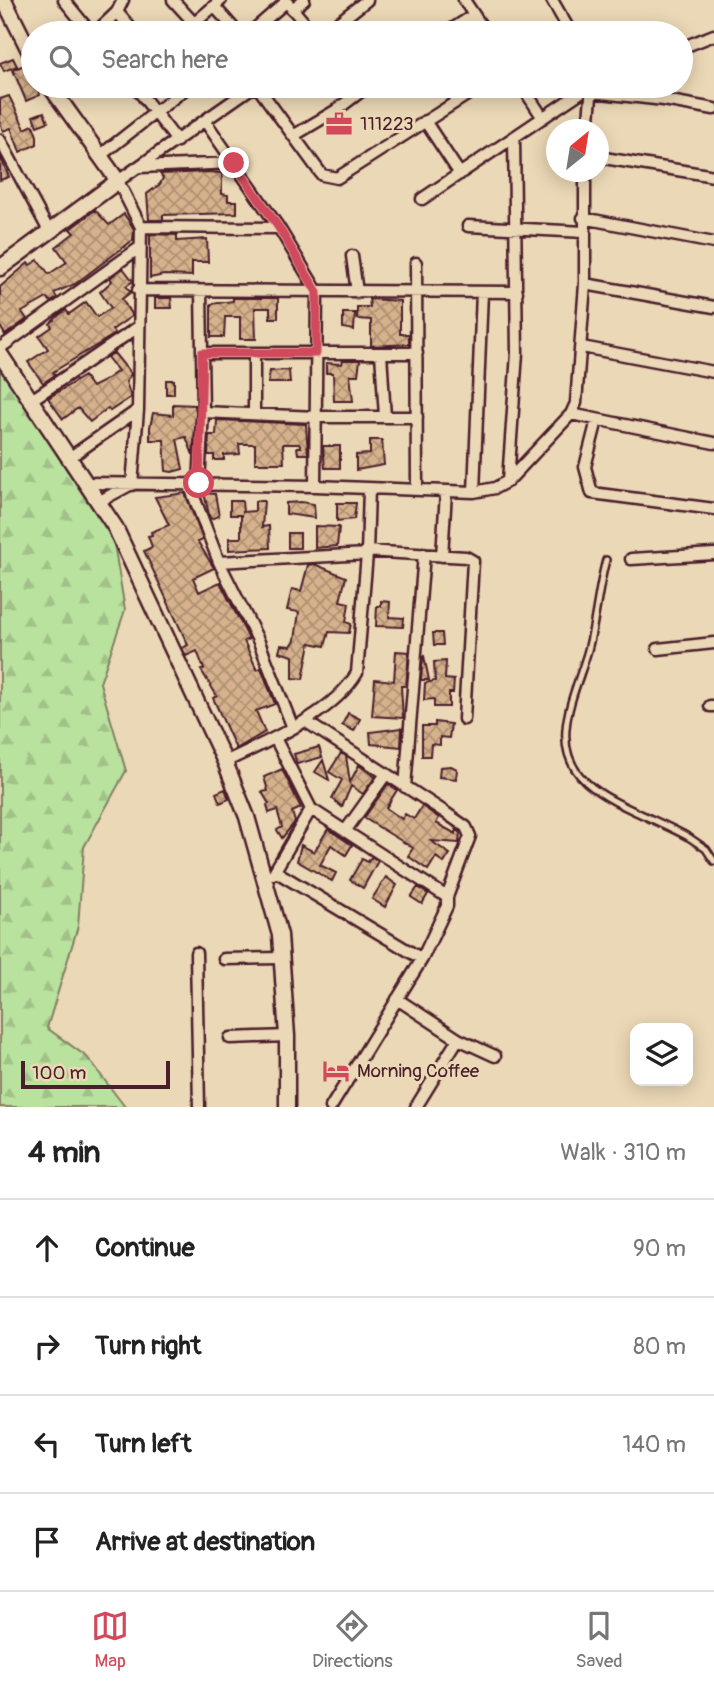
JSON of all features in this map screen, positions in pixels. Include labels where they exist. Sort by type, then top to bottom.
[{"type":"street","points":[[4,0],[21,34]]},
{"type":"street","points":[[65,0],[83,21]]},
{"type":"street","points":[[107,21],[117,12],[123,0]]},
{"type":"street","points":[[173,0],[192,21]]},
{"type":"street","points":[[266,21],[288,4],[303,0]]},
{"type":"street","points":[[340,21],[367,0]]},
{"type":"street","points":[[464,0],[478,21]]},
{"type":"street","points":[[552,0],[564,21]]},
{"type":"street","points":[[196,21],[217,3],[230,21]]},
{"type":"street","points":[[288,4],[303,21]]},
{"type":"street","points":[[117,12],[125,21]]},
{"type":"street","points":[[465,21],[474,15]]},
{"type":"street","points":[[693,43],[714,35]]},
{"type":"street","points":[[59,98],[118,181],[141,226],[138,410],[132,485]]},
{"type":"street","points":[[145,98],[177,141]]},
{"type":"street","points":[[101,155],[173,98]]},
{"type":"street","points":[[0,268],[118,181],[238,98]]},
{"type":"street","points":[[264,98],[322,175],[330,179],[337,178],[462,98]]},
{"type":"street","points":[[293,136],[352,98]]},
{"type":"street","points":[[530,98],[543,118]]},
{"type":"street","points":[[422,199],[575,98]]},
{"type":"street","points":[[590,119],[591,98]]},
{"type":"street","points":[[652,98],[714,110]]},
{"type":"street","points":[[205,121],[279,228],[317,292],[315,486]]},
{"type":"street","points":[[425,121],[460,174]]},
{"type":"street","points":[[508,481],[517,353],[514,138]]},
{"type":"street","points":[[0,140],[50,233]]},
{"type":"street","points":[[609,159],[714,176]]},
{"type":"street","points":[[140,167],[234,163]]},
{"type":"street","points":[[87,483],[315,486],[474,492],[495,488],[508,481],[571,414],[576,403],[585,284],[585,182]]},
{"type":"street","points":[[583,218],[714,243]]},
{"type":"street","points":[[141,226],[279,228]]},
{"type":"street","points":[[468,226],[585,232]]},
{"type":"street","points":[[0,348],[139,247]]},
{"type":"street","points":[[352,256],[357,292]]},
{"type":"street","points":[[416,263],[417,490]]},
{"type":"street","points":[[585,284],[714,307]]},
{"type":"street","points":[[138,290],[517,292]]},
{"type":"street","points":[[201,291],[203,412],[194,484],[219,562],[259,642],[293,728]]},
{"type":"street","points":[[474,492],[482,292]]},
{"type":"street","points":[[30,401],[138,327]]},
{"type":"street","points":[[582,347],[714,372]]},
{"type":"street","points":[[202,353],[417,354]]},
{"type":"street","points":[[254,353],[254,414]]},
{"type":"street","points":[[380,353],[386,417]]},
{"type":"street","points":[[0,354],[115,527],[225,762],[271,877],[282,958],[287,1036],[287,1107]]},
{"type":"street","points":[[69,458],[138,410]]},
{"type":"street","points":[[203,412],[317,417],[417,416]]},
{"type":"street","points":[[571,414],[714,443]]},
{"type":"street","points":[[597,420],[584,467],[592,493],[714,509]]},
{"type":"street","points":[[100,501],[132,485]]},
{"type":"street","points":[[225,762],[305,721],[346,688],[357,673],[367,553],[369,489]]},
{"type":"street","points":[[442,556],[446,492]]},
{"type":"street","points":[[219,562],[367,553],[466,557],[473,561],[475,567],[464,719]]},
{"type":"street","points":[[405,787],[424,554]]},
{"type":"street","points":[[631,559],[714,554]]},
{"type":"street","points":[[658,649],[714,643]]},
{"type":"street","points":[[305,721],[466,827],[470,836],[447,897],[447,906],[422,959],[331,1107]]},
{"type":"street","points":[[275,738],[311,809],[447,897]]},
{"type":"street","points":[[346,831],[386,774]]},
{"type":"street","points":[[271,877],[311,809]]},
{"type":"street","points":[[271,877],[422,959]]},
{"type":"street","points":[[196,953],[199,1107]]},
{"type":"street","points":[[224,959],[282,958]]},
{"type":"street","points":[[397,999],[458,1039],[495,1056]]},
{"type":"street","points":[[230,1038],[287,1036]]},
{"type":"street","points":[[416,1107],[458,1039]]},
{"type":"lane","points":[[606,560],[588,649],[569,706],[565,730],[572,760],[585,781],[690,838],[706,849],[714,860]]},
{"type":"green space","points":[[0,343],[109,513],[125,610],[100,683],[126,771],[84,847],[78,926],[47,1028],[87,1057],[125,1107],[0,1107]]},
{"type":"building","points":[[13,58],[17,66],[4,71],[0,63]]},
{"type":"building","points":[[21,66],[21,89],[13,70]]},
{"type":"building","points":[[9,96],[25,129],[33,125],[37,136],[37,144],[20,152],[11,128],[3,131],[0,122],[0,99]]},
{"type":"building","points":[[44,112],[48,122],[37,126],[33,116]]},
{"type":"building","points":[[0,156],[9,177],[0,180]]},
{"type":"building","points":[[222,173],[222,194],[228,195],[228,201],[237,201],[237,213],[163,215],[163,220],[149,220],[147,194],[160,184],[163,178],[160,174]]},
{"type":"building","points":[[95,210],[109,225],[124,214],[134,229],[133,240],[75,284],[54,293],[57,298],[51,302],[47,298],[22,312],[27,319],[5,335],[0,326],[0,287],[28,263],[30,265],[38,260],[49,274],[67,262],[56,247],[74,233],[70,229]]},
{"type":"building","points":[[150,234],[177,235],[177,241],[207,239],[208,262],[192,262],[192,276],[164,275],[150,278]]},
{"type":"building","points":[[123,268],[133,281],[126,286],[131,292],[122,299],[132,316],[112,330],[115,334],[53,372],[55,375],[43,383],[28,362],[48,349],[39,336],[52,327],[50,324],[59,315],[66,310],[69,314],[86,302],[97,317],[111,308],[100,292],[112,281],[110,278]]},
{"type":"building","points":[[155,298],[171,298],[172,308],[155,308]]},
{"type":"building","points":[[233,298],[278,298],[278,318],[270,318],[270,308],[255,308],[256,339],[240,339],[240,317],[225,317],[224,337],[211,337],[211,304],[233,301]]},
{"type":"building","points":[[369,299],[400,301],[400,334],[409,334],[409,344],[371,346],[371,320],[357,319],[357,307],[370,307]]},
{"type":"building","points":[[343,313],[355,313],[354,330],[343,328]]},
{"type":"building","points":[[114,353],[131,374],[126,382],[131,397],[110,411],[108,408],[90,422],[78,408],[63,419],[48,398],[84,376],[92,387],[104,381],[118,371],[107,357]]},
{"type":"building","points":[[343,360],[360,360],[358,375],[350,375],[353,401],[334,401],[333,373],[326,373],[326,363],[342,364]]},
{"type":"building","points":[[289,370],[290,383],[268,383],[270,371]]},
{"type":"building","points":[[166,380],[174,380],[174,394],[166,394]]},
{"type":"building","points":[[173,404],[195,405],[196,412],[193,455],[186,437],[177,439],[183,469],[172,472],[166,471],[164,440],[150,440],[150,427],[153,413],[173,415]]},
{"type":"building","points":[[217,420],[306,424],[308,454],[298,454],[297,447],[301,447],[299,444],[283,444],[284,463],[255,463],[255,444],[239,444],[240,454],[224,455],[224,460],[214,460],[214,455],[208,455],[209,435],[216,435]]},
{"type":"building","points":[[370,440],[382,440],[384,465],[356,470],[356,455],[370,454]]},
{"type":"building","points":[[323,446],[340,446],[340,468],[325,468]]},
{"type":"building","points":[[185,493],[203,540],[198,542],[214,568],[193,578],[199,592],[220,582],[249,639],[244,641],[257,670],[261,668],[275,704],[256,711],[265,732],[236,749],[213,698],[217,696],[201,670],[204,669],[197,651],[186,656],[182,648],[188,645],[144,551],[152,547],[148,536],[152,535],[151,532],[169,525],[155,497]]},
{"type":"building","points":[[204,493],[215,494],[219,516],[210,519]]},
{"type":"building","points":[[230,501],[242,501],[243,512],[255,511],[255,501],[264,501],[262,527],[269,526],[270,548],[229,550],[229,538],[241,538],[241,515],[230,515]]},
{"type":"building","points":[[286,503],[314,504],[315,518],[286,514]]},
{"type":"building","points":[[337,503],[356,503],[354,519],[337,521]]},
{"type":"building","points":[[315,526],[339,527],[337,546],[315,548]]},
{"type":"building","points":[[288,533],[300,533],[300,548],[288,548]]},
{"type":"building","points":[[314,564],[346,577],[340,601],[349,603],[346,622],[351,624],[349,633],[329,632],[325,646],[310,643],[303,679],[293,678],[293,656],[279,652],[281,645],[291,646],[295,640],[299,612],[287,610],[292,589],[301,591],[308,565]]},
{"type":"building","points":[[381,601],[390,602],[389,617],[404,618],[403,627],[376,626],[377,606],[381,606]]},
{"type":"building","points":[[433,633],[442,633],[443,645],[434,645]]},
{"type":"building","points":[[396,651],[409,652],[406,686],[401,686],[403,718],[372,716],[375,679],[394,681]]},
{"type":"building","points":[[424,656],[429,680],[421,680]]},
{"type":"building","points":[[446,661],[445,679],[454,680],[453,693],[449,693],[449,707],[434,707],[434,699],[424,700],[425,683],[435,681],[434,662]]},
{"type":"building","points":[[348,713],[360,719],[354,731],[342,725]]},
{"type":"building","points":[[435,722],[451,724],[449,738],[440,737],[440,745],[431,744],[430,756],[422,756],[422,726],[435,726]]},
{"type":"building","points":[[402,728],[401,747],[371,744],[370,732]]},
{"type":"building","points":[[319,747],[322,757],[297,764],[294,754]]},
{"type":"building","points":[[341,753],[346,756],[350,782],[359,765],[375,777],[363,794],[351,786],[342,807],[332,798],[342,780],[329,772]]},
{"type":"building","points":[[323,760],[329,780],[315,772]]},
{"type":"building","points":[[451,766],[457,769],[456,779],[439,777],[440,767]]},
{"type":"building","points":[[282,769],[301,808],[292,812],[295,822],[282,838],[277,830],[282,827],[277,810],[269,813],[269,804],[262,792],[268,791],[264,777]]},
{"type":"building","points":[[388,784],[397,790],[386,808],[402,819],[405,814],[414,819],[422,806],[439,818],[436,823],[456,834],[456,829],[460,832],[459,843],[431,841],[450,854],[444,863],[436,857],[428,870],[408,856],[413,848],[364,818]]},
{"type":"building","points":[[225,789],[229,799],[220,803],[216,793]]},
{"type":"building","points":[[328,829],[352,845],[346,855],[331,845],[320,865],[336,873],[332,881],[297,861],[301,845],[314,852]]},
{"type":"building","points":[[371,857],[378,861],[363,888],[350,880],[362,859],[368,862]]},
{"type":"building","points":[[386,877],[397,885],[385,907],[372,899]]},
{"type":"building","points":[[418,887],[428,894],[422,904],[411,897]]},
{"type":"place","name":"111223","points":[[339,124]]},
{"type":"place","name":"Morning Coffee","points":[[336,1071]]},
{"type":"route","points":[[199,483],[203,412],[202,353],[316,353],[317,292],[279,228],[234,163]]}]
